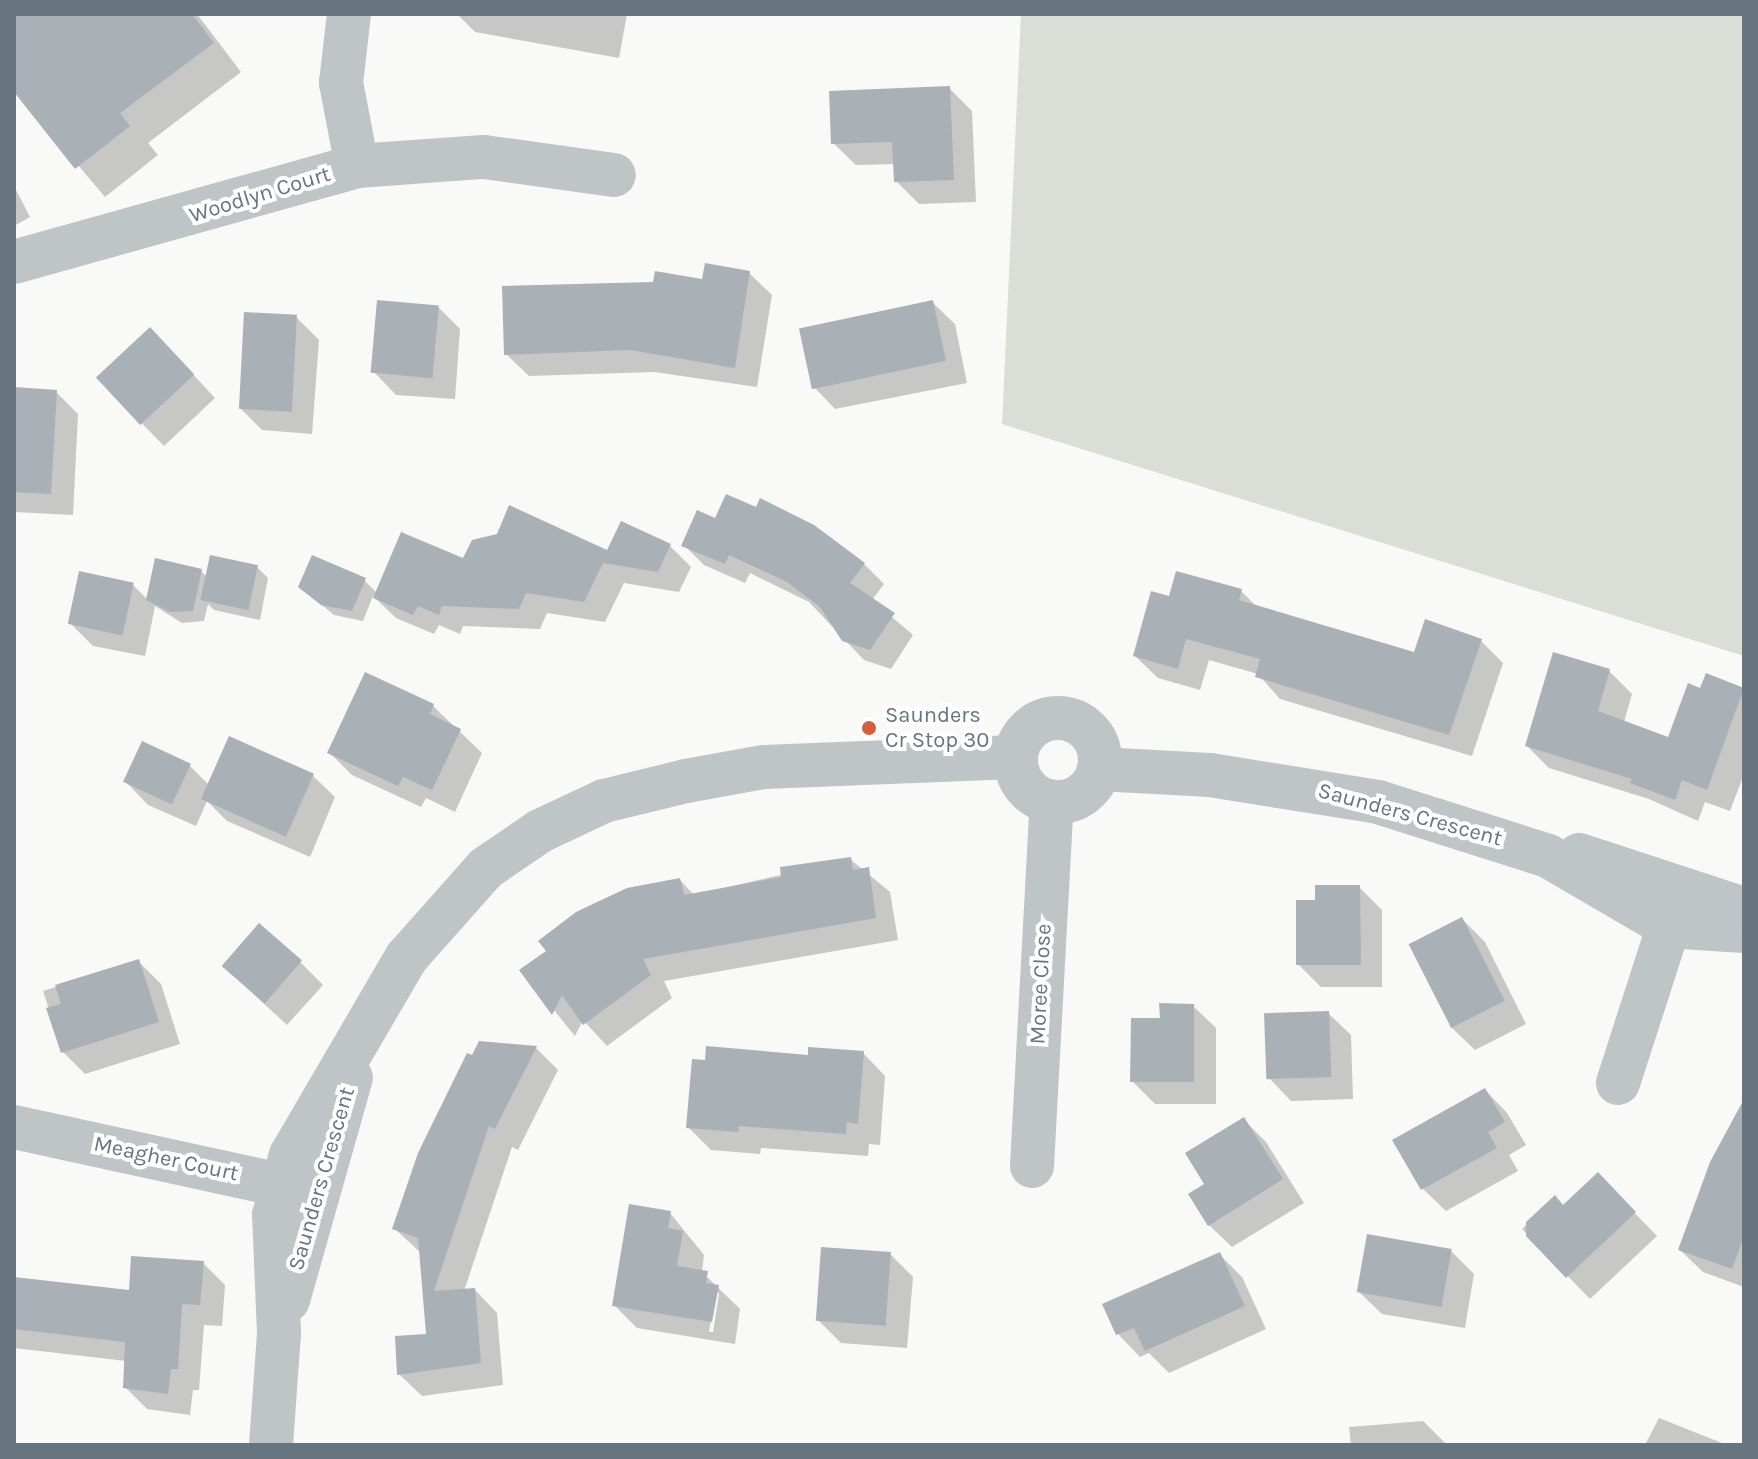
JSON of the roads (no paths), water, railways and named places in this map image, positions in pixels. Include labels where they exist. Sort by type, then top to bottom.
[{"type":"street","name":"Woodlyn Court","points":[[14,262],[357,166],[341,83],[349,14]]},
{"type":"street","points":[[357,166],[484,157],[614,175]]},
{"type":"street","points":[[1058,717],[1079,723],[1094,737],[1099,769],[1078,797],[1052,802],[1025,787],[1015,757],[1028,728],[1058,717]]},
{"type":"street","name":"Saunders Crescent","points":[[271,1445],[279,1333],[299,1189],[366,1025],[406,958],[486,868],[540,831],[604,801],[764,767],[1015,757]]},
{"type":"street","name":"Saunders Crescent","points":[[1099,769],[1288,784],[1378,802],[1530,848],[1590,858],[1675,906],[1744,931]]},
{"type":"street","name":"Moree Close","points":[[1032,1166],[1052,802]]},
{"type":"street","points":[[1618,1083],[1675,906]]},
{"type":"street","name":"Saunders Crescent","points":[[1675,906],[1744,909]]},
{"type":"street","name":"Meagher Court","points":[[14,1127],[299,1189]]},
{"type":"place","name":"Saunders Cr Stop 30","points":[[869,728]]}]
